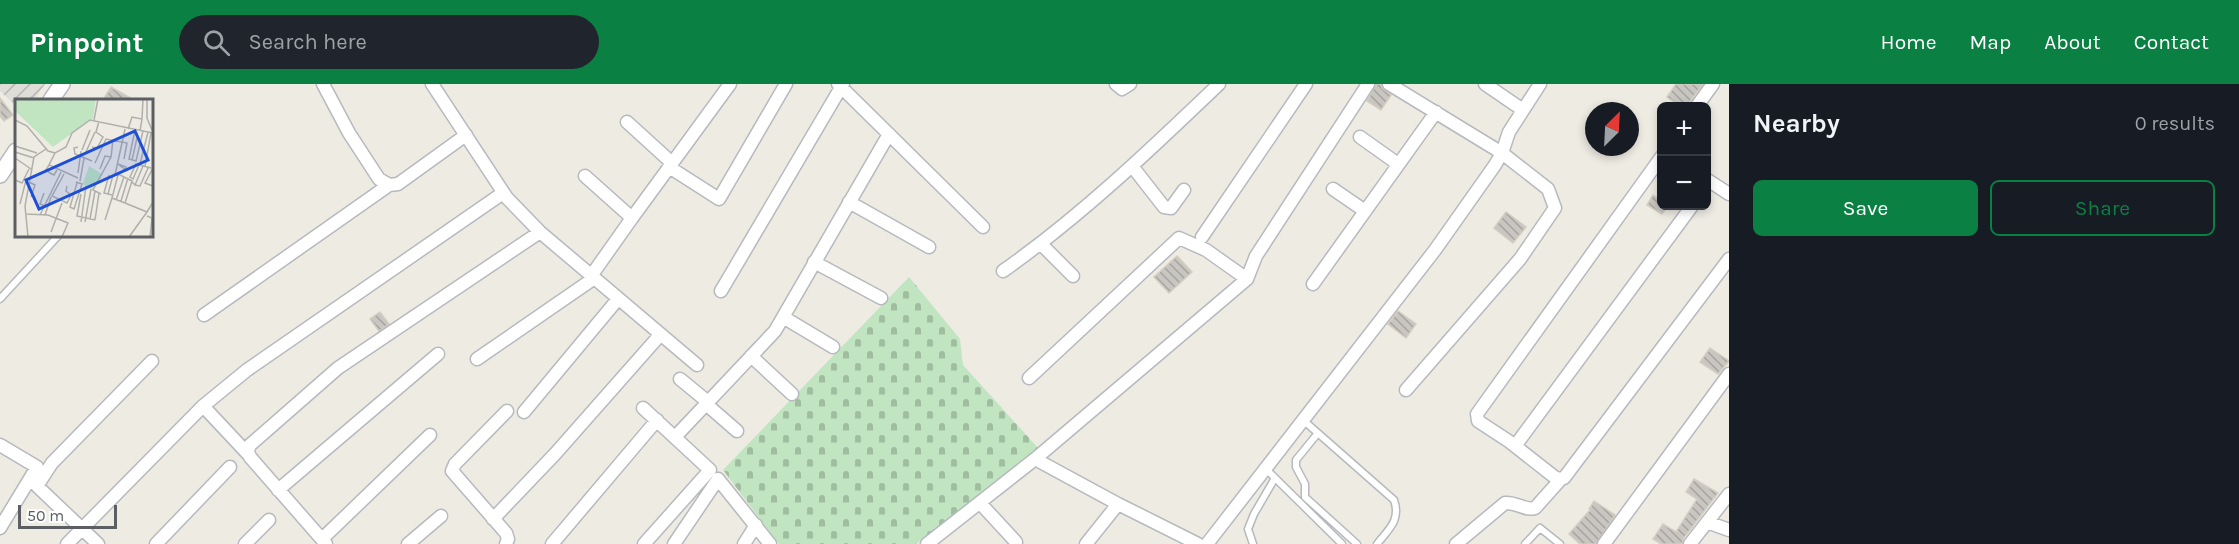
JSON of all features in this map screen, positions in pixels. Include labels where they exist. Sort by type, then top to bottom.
[{"type":"street","points":[[52,99],[62,84]]},
{"type":"street","points":[[323,84],[349,134],[379,179],[389,185]]},
{"type":"street","points":[[432,84],[503,193],[540,232],[697,365]]},
{"type":"street","points":[[477,359],[592,278],[632,218],[730,84]]},
{"type":"street","points":[[627,122],[671,165],[719,199],[786,84]]},
{"type":"street","points":[[1116,84],[1122,89],[1130,84]]},
{"type":"street","points":[[1003,271],[1041,244],[1132,166],[1219,84]]},
{"type":"street","points":[[1202,237],[1306,84]]},
{"type":"street","points":[[929,544],[1035,459],[1247,279],[1256,256],[1368,84]]},
{"type":"street","points":[[1389,84],[1502,153],[1548,189],[1555,208],[1520,259],[1406,390]]},
{"type":"street","points":[[1485,84],[1523,110]]},
{"type":"street","points":[[1207,544],[1436,250],[1502,153],[1509,132],[1540,84]]},
{"type":"street","points":[[1700,102],[1713,84]]},
{"type":"street","points":[[721,291],[841,85],[983,227]]},
{"type":"street","points":[[1313,284],[1436,112]]},
{"type":"street","points":[[675,437],[775,331],[889,134]]},
{"type":"street","points":[[204,315],[389,185],[398,184],[466,135]]},
{"type":"street","points":[[1360,137],[1398,164]]},
{"type":"street","points":[[0,175],[15,152]]},
{"type":"street","points":[[1561,479],[1478,421],[1477,414],[1657,163]]},
{"type":"street","points":[[1132,166],[1164,207],[1171,208],[1184,190]]},
{"type":"street","points":[[585,176],[632,218]]},
{"type":"street","points":[[1711,183],[1729,194]]},
{"type":"street","points":[[1333,189],[1365,211]]},
{"type":"street","points":[[67,544],[203,406],[248,370],[503,193]]},
{"type":"street","points":[[849,202],[929,247]]},
{"type":"street","points":[[1515,446],[1689,210]]},
{"type":"street","points":[[248,454],[250,445],[338,368],[540,232]]},
{"type":"street","points":[[1029,378],[1179,238],[1206,250],[1247,279]]},
{"type":"street","points":[[1041,244],[1072,276]]},
{"type":"street","points":[[1456,544],[1505,503],[1514,502],[1525,508],[1535,508],[1570,472],[1729,259]]},
{"type":"street","points":[[814,262],[880,298]]},
{"type":"street","points":[[524,412],[618,299]]},
{"type":"street","points":[[783,317],[833,347]]},
{"type":"street","points":[[494,519],[660,335]]},
{"type":"street","points":[[278,490],[438,354]]},
{"type":"street","points":[[751,356],[792,394]]},
{"type":"street","points":[[98,544],[38,486],[52,463],[152,361]]},
{"type":"street","points":[[1604,544],[1729,374]]},
{"type":"street","points":[[680,379],[737,431]]},
{"type":"street","points":[[203,406],[324,542],[430,435]]},
{"type":"street","points":[[643,408],[710,470],[644,544]]},
{"type":"street","points":[[506,544],[508,539],[506,533],[454,475],[453,467],[507,411]]},
{"type":"street","points":[[552,544],[657,420]]},
{"type":"street","points":[[0,445],[37,467],[1,525]]},
{"type":"street","points":[[1035,459],[1118,504],[1174,539],[1198,544]]},
{"type":"street","points":[[156,544],[230,467]]},
{"type":"street","points":[[674,544],[718,479],[770,544]]},
{"type":"street","points":[[1690,544],[1729,494]]},
{"type":"street","points":[[980,503],[1016,542]]},
{"type":"street","points":[[1086,544],[1118,504]]},
{"type":"street","points":[[408,544],[441,516]]},
{"type":"street","points":[[245,544],[269,520]]},
{"type":"street","points":[[1707,522],[1729,530]]},
{"type":"street","points":[[744,544],[756,525]]},
{"type":"lane","points":[[0,299],[57,237]]},
{"type":"lane","points":[[1303,420],[1394,500],[1397,508],[1396,521],[1377,544]]},
{"type":"lane","points":[[1318,433],[1296,460],[1296,468],[1305,484],[1305,497],[1357,544]]},
{"type":"lane","points":[[1266,468],[1342,544]]},
{"type":"lane","points":[[1253,544],[1248,529],[1275,478]]},
{"type":"lane","points":[[1525,544],[1540,528],[1560,544]]},
{"type":"shaded area","points":[[0,84],[45,84],[35,99],[15,99],[15,105],[0,91]]},
{"type":"green space","points":[[909,277],[960,339],[963,365],[1039,449],[916,544],[779,544],[723,470]]},
{"type":"building","points":[[1376,84],[1381,84],[1382,88],[1391,95],[1381,110],[1367,101]]},
{"type":"building","points":[[1676,84],[1703,84],[1690,102],[1674,102],[1667,97]]},
{"type":"building","points":[[111,87],[132,99],[104,99]]},
{"type":"building","points":[[0,98],[13,115],[4,121],[0,116]]},
{"type":"building","points":[[1653,195],[1657,198],[1657,210],[1665,210],[1662,214],[1647,205]]},
{"type":"building","points":[[1506,212],[1526,227],[1513,243],[1494,228]]},
{"type":"building","points":[[1177,256],[1192,272],[1169,293],[1154,277]]},
{"type":"building","points":[[1398,311],[1416,324],[1406,338],[1388,324]]},
{"type":"building","points":[[380,312],[389,324],[379,331],[370,319]]},
{"type":"building","points":[[1710,348],[1729,361],[1718,374],[1700,362]]},
{"type":"building","points":[[1694,479],[1718,493],[1683,539],[1682,544],[1661,544],[1653,539],[1663,524],[1676,532],[1697,499],[1686,492]]},
{"type":"building","points":[[1594,501],[1615,515],[1596,544],[1580,544],[1569,534],[1590,510]]}]
